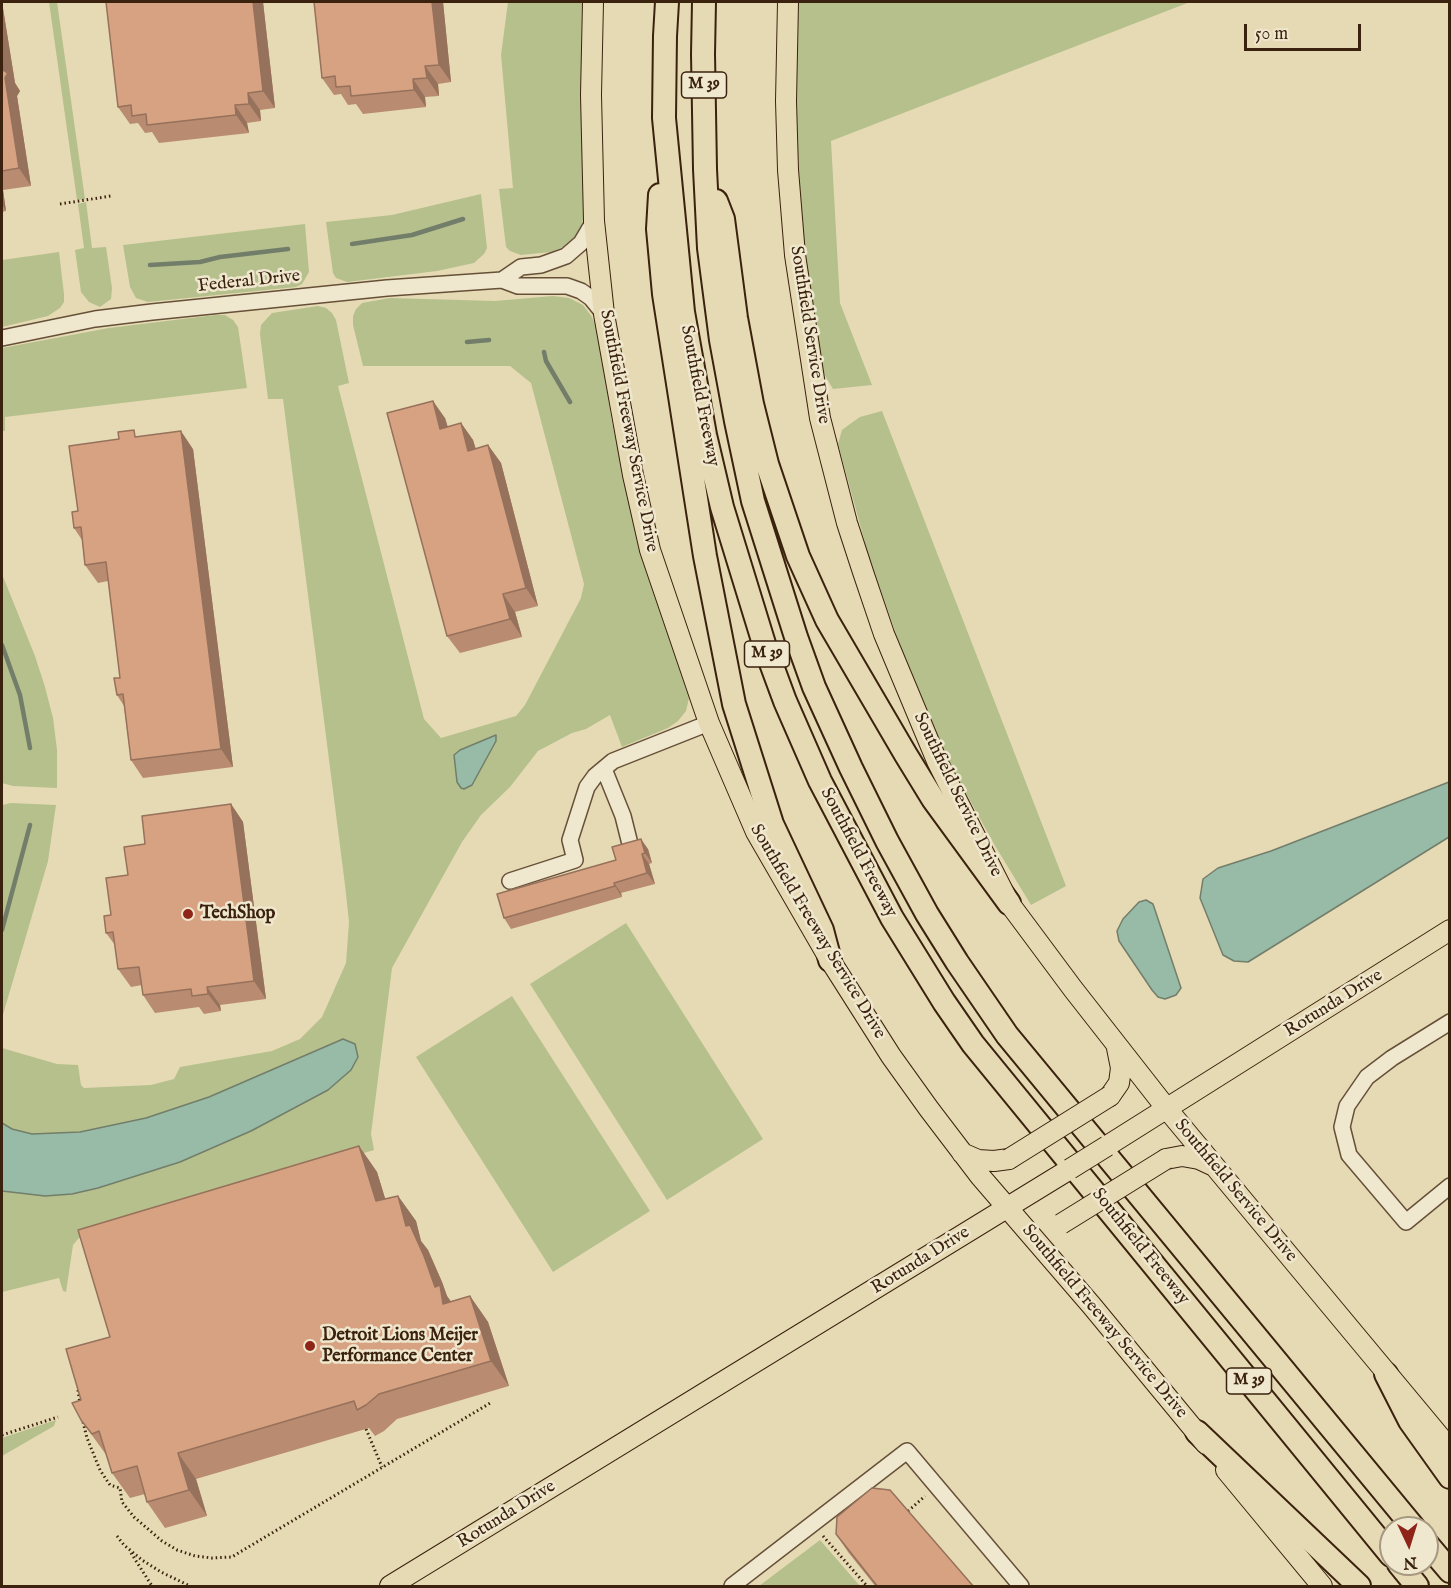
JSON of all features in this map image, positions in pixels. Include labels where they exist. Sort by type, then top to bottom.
[{"type":"highway","name":"Southfield Freeway","points":[[667,2],[664,118],[683,312],[705,435],[717,487],[765,647],[819,781],[892,918],[973,1044],[1379,1540]]},
{"type":"highway","name":"Southfield Freeway","points":[[704,2],[705,169],[709,248],[721,340],[753,501],[814,687],[850,768],[927,914],[1007,1035],[1404,1516]]},
{"type":"highway","points":[[664,118],[658,229],[664,294],[722,649],[740,723],[772,824],[822,930],[830,960]]},
{"type":"highway","points":[[705,169],[723,219],[736,318],[754,414],[781,509],[798,556],[827,620],[906,756],[933,799],[1009,903]]},
{"type":"highway","points":[[1386,1374],[1410,1421],[1449,1477]]},
{"type":"highway","points":[[1197,1432],[1359,1587]]},
{"type":"highway","points":[[1439,1559],[1449,1571]]},
{"type":"main road","name":"Southfield Freeway Service Drive","points":[[593,2],[591,95],[594,222],[604,314],[633,475],[650,550],[709,723],[756,832],[830,960],[891,1056],[962,1153],[1197,1432],[1322,1587]]},
{"type":"main road","name":"Southfield Service Drive","points":[[788,2],[786,112],[788,170],[795,255],[820,418],[863,572],[905,685],[938,760],[1009,903],[1167,1109],[1449,1449]]},
{"type":"main road","name":"Rotunda Drive","points":[[390,1587],[1143,1124],[1449,930]]},
{"type":"main road","points":[[962,1153],[978,1160],[1009,1159],[1110,1096],[1119,1083],[1121,1068],[1117,1045]]},
{"type":"main road","points":[[1057,1265],[1053,1242],[1054,1234],[1061,1224],[1166,1159],[1182,1156],[1199,1159],[1216,1168]]},
{"type":"street","name":"Federal Drive","points":[[502,280],[521,267],[541,265],[566,256],[581,243],[594,222]]},
{"type":"street","name":"Federal Drive","points":[[2,338],[61,325],[144,313],[387,288],[502,280],[518,286],[567,286],[591,298],[604,314]]},
{"type":"street","points":[[510,880],[575,860],[570,840],[586,787],[613,761],[709,723]]},
{"type":"street","points":[[604,769],[623,816],[630,844]]},
{"type":"street","points":[[1449,1022],[1392,1058],[1367,1077],[1347,1106],[1342,1127],[1349,1155],[1406,1222],[1449,1186]]},
{"type":"street","points":[[732,1587],[907,1451],[1021,1587]]},
{"type":"path","points":[[60,204],[111,196]]},
{"type":"path","points":[[78,1387],[81,1412]]},
{"type":"path","points":[[83,1420],[87,1438],[100,1470],[110,1485],[120,1488],[122,1502],[134,1516],[170,1546],[186,1554],[203,1558],[232,1557],[492,1402]]},
{"type":"path","points":[[2,1434],[58,1417]]},
{"type":"path","points":[[366,1429],[382,1467]]},
{"type":"path","points":[[908,1510],[927,1494]]},
{"type":"path","points":[[820,1533],[867,1587]]},
{"type":"path","points":[[117,1536],[129,1549],[152,1587]]},
{"type":"path","points":[[129,1549],[161,1572],[190,1587]]},
{"type":"shaded area","points":[[49,2],[57,2],[85,199],[77,200]]},
{"type":"shaded area","points":[[508,2],[582,2],[581,109],[584,211],[582,225],[575,237],[565,246],[551,252],[521,255],[506,247],[499,189],[513,188],[501,55]]},
{"type":"shaded area","points":[[798,2],[1190,2],[831,141],[840,303],[872,385],[833,389],[824,374],[815,336],[802,224],[795,102]]},
{"type":"shaded area","points":[[481,194],[487,248],[474,263],[437,271],[347,282],[336,278],[333,273],[326,222],[392,215]]},
{"type":"shaded area","points":[[86,202],[92,248],[106,247],[112,288],[111,299],[100,307],[89,302],[81,292],[75,250],[84,248],[78,204]]},
{"type":"shaded area","points":[[305,224],[309,272],[302,284],[296,287],[148,302],[136,298],[130,287],[123,245]]},
{"type":"shaded area","points":[[59,252],[64,294],[64,302],[60,308],[48,316],[2,327],[2,260]]},
{"type":"shaded area","points":[[553,296],[569,298],[583,305],[592,317],[598,332],[612,422],[632,512],[689,698],[686,711],[668,728],[622,747],[610,715],[586,729],[572,733],[538,751],[510,787],[481,815],[462,842],[392,968],[371,1134],[374,1150],[86,1234],[73,1245],[66,1292],[63,1291],[59,1278],[2,1292],[2,1048],[57,1064],[78,1065],[81,1085],[84,1088],[151,1085],[174,1079],[180,1067],[272,1051],[300,1039],[322,1017],[346,963],[349,922],[345,885],[283,399],[268,399],[260,334],[261,325],[272,313],[318,306],[326,308],[336,320],[349,383],[338,386],[424,719],[441,738],[516,716],[525,705],[581,598],[584,584],[531,383],[510,366],[363,366],[353,316],[362,303],[390,298],[495,301]]},
{"type":"shaded area","points":[[225,315],[238,327],[247,388],[5,417],[5,431],[2,431],[2,348],[109,328]]},
{"type":"shaded area","points":[[882,411],[1066,886],[1031,905],[951,766],[898,640],[867,550],[838,444],[842,430],[850,424],[860,417]]},
{"type":"shaded area","points":[[2,574],[35,656],[53,718],[57,750],[57,788],[13,786],[2,783]]},
{"type":"shaded area","points":[[496,735],[496,741],[472,785],[461,788],[457,782],[454,755],[460,750]]},
{"type":"shaded area","points":[[1449,782],[1449,837],[1248,962],[1234,961],[1223,955],[1200,898],[1203,879],[1218,868],[1271,851]]},
{"type":"shaded area","points":[[11,803],[56,805],[48,861],[2,1018],[2,805]]},
{"type":"shaded area","points":[[1146,900],[1153,904],[1181,988],[1176,995],[1165,999],[1158,997],[1152,990],[1119,941],[1117,931],[1123,919],[1139,902]]},
{"type":"shaded area","points":[[626,923],[763,1139],[667,1200],[530,984]]},
{"type":"shaded area","points":[[512,996],[650,1211],[553,1272],[416,1057]]},
{"type":"shaded area","points":[[343,1039],[355,1044],[358,1057],[351,1070],[328,1090],[251,1131],[180,1162],[98,1188],[72,1194],[45,1196],[2,1191],[2,1123],[12,1129],[32,1134],[80,1132],[146,1118],[209,1097]]},
{"type":"shaded area","points":[[56,1420],[54,1426],[2,1456],[2,1438]]},
{"type":"shaded area","points":[[820,1540],[860,1586],[759,1586]]},
{"type":"building","points":[[106,2],[253,2],[263,91],[248,93],[249,104],[235,105],[236,115],[147,125],[146,114],[132,116],[131,105],[118,107]]},
{"type":"building","points":[[314,2],[432,2],[439,65],[425,66],[427,78],[413,79],[414,90],[351,96],[350,86],[336,87],[335,76],[322,78]]},
{"type":"building","points":[[2,58],[3,70],[8,73],[5,78],[19,168],[2,171]]},
{"type":"building","points":[[433,401],[440,429],[461,423],[468,451],[488,445],[526,588],[503,594],[510,619],[447,636],[387,413]]},
{"type":"building","points":[[134,430],[135,437],[181,431],[221,749],[131,760],[123,694],[117,695],[114,678],[120,678],[106,562],[85,565],[81,527],[74,528],[72,512],[78,511],[69,446],[119,439],[118,432]]},
{"type":"building","name":"TechShop","points":[[231,804],[254,981],[207,987],[208,994],[192,996],[191,989],[143,995],[139,967],[118,969],[113,932],[106,933],[104,916],[111,915],[106,878],[128,875],[124,847],[145,844],[142,816]]},
{"type":"building","points":[[641,839],[647,873],[614,883],[615,886],[504,918],[497,894],[616,860],[612,847]]},
{"type":"building","name":"Detroit Lions Meijer Performance Center","points":[[359,1146],[376,1201],[398,1196],[406,1226],[410,1225],[435,1287],[440,1285],[443,1304],[470,1296],[491,1361],[379,1394],[357,1410],[354,1401],[178,1453],[189,1490],[147,1502],[137,1466],[112,1473],[99,1431],[92,1434],[72,1403],[81,1400],[66,1349],[110,1337],[78,1230]]},
{"type":"building","points":[[872,1488],[890,1490],[974,1587],[878,1587],[836,1534],[837,1517]]},
{"type":"waterway","points":[[352,244],[412,235],[463,219]]},
{"type":"waterway","points":[[150,265],[200,262],[220,257],[288,249]]},
{"type":"waterway","points":[[467,342],[489,340]]},
{"type":"waterway","points":[[544,352],[546,361],[570,402]]},
{"type":"waterway","points":[[2,645],[20,695],[30,748]]},
{"type":"waterway","points":[[2,930],[30,825]]},
{"type":"place","name":"TechShop","points":[[188,914]]},
{"type":"place","name":"Detroit Lions Meijer Performance Center","points":[[310,1346]]}]
